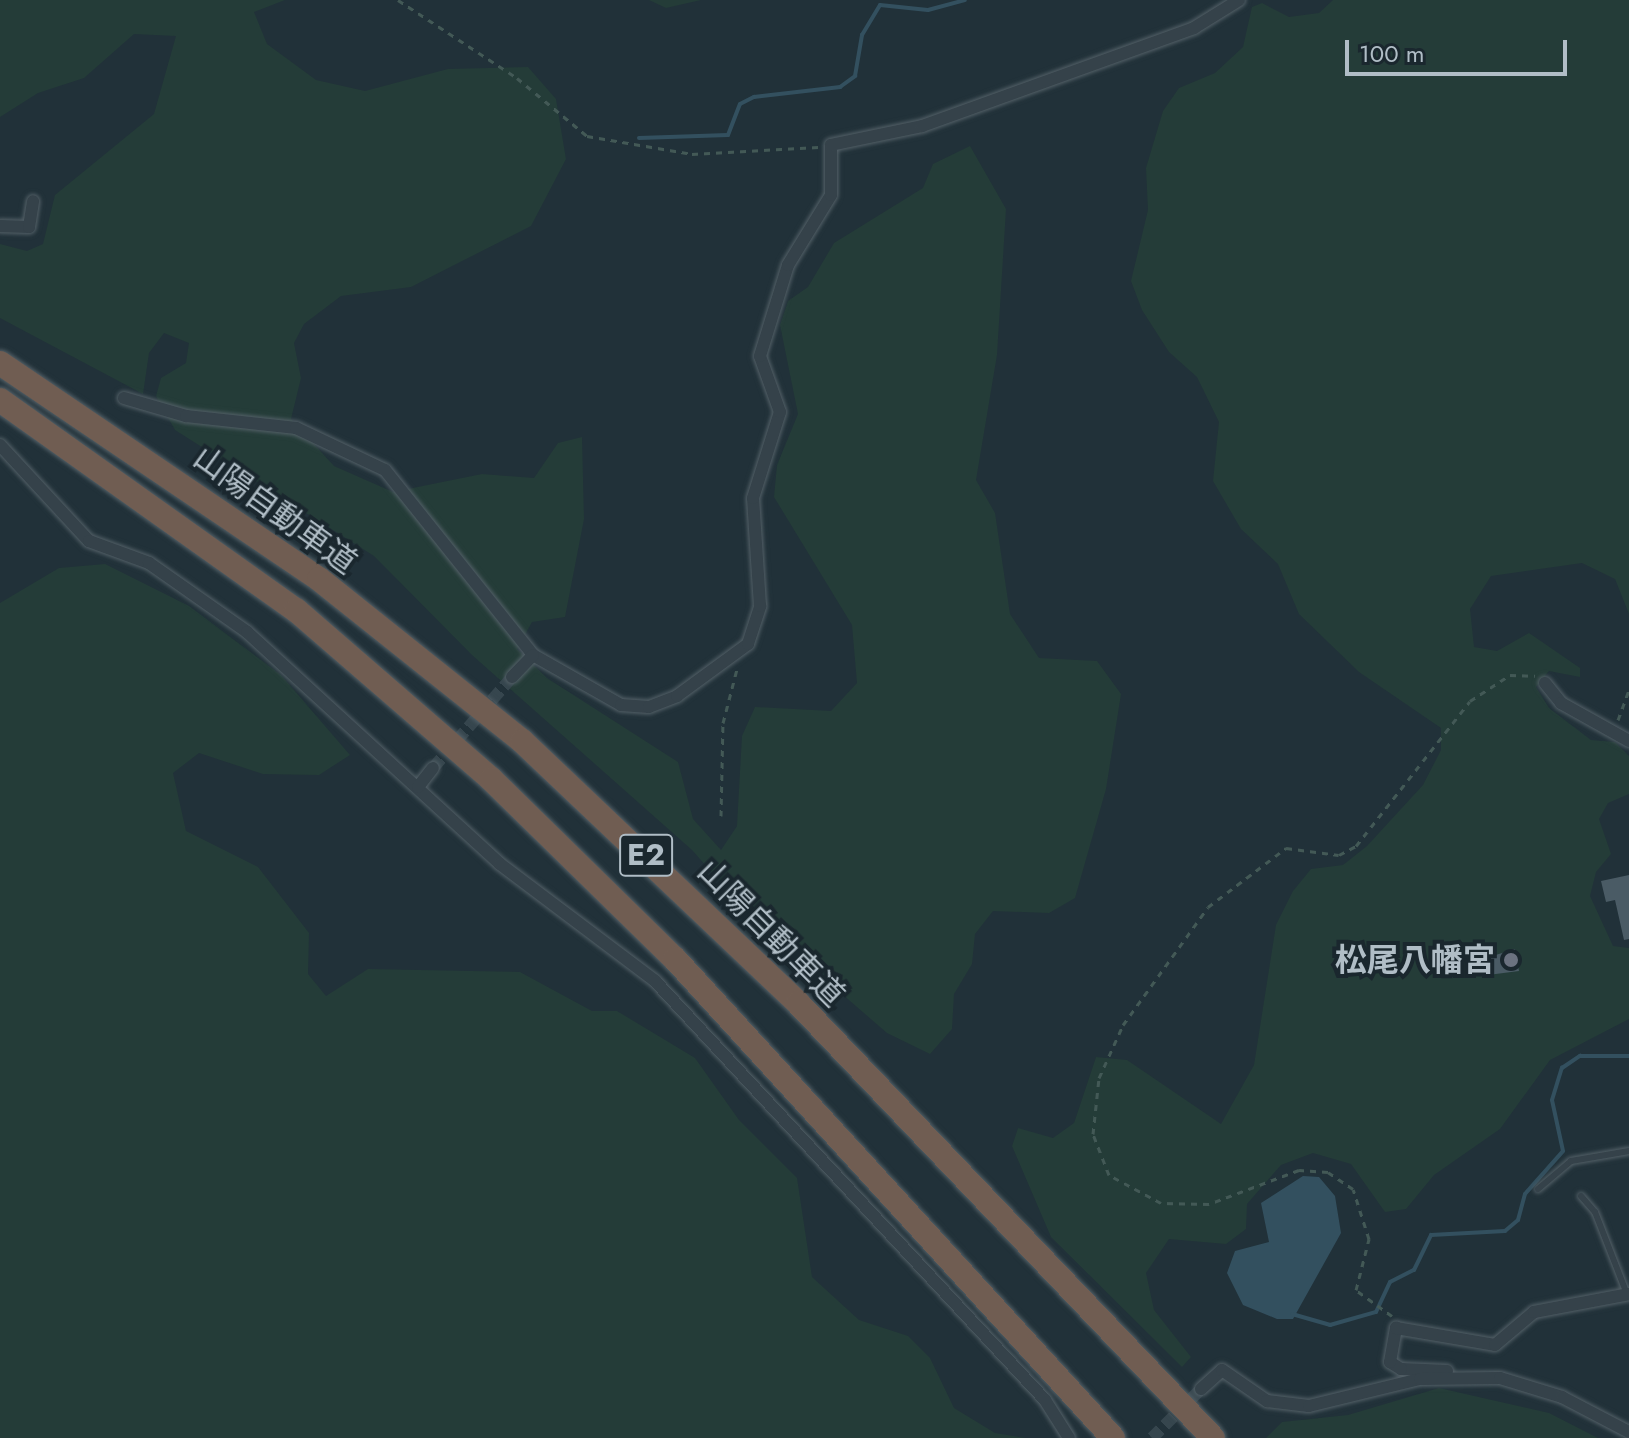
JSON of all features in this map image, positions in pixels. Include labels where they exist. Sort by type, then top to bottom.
[{"type":"highway","name":"山陽自動車道","points":[[0,363],[319,579],[522,741],[798,1003],[1213,1438]]},
{"type":"highway","name":"山陽自動車道","points":[[0,400],[296,610],[513,800],[686,970],[1113,1438]]},
{"type":"street","points":[[124,398],[186,416],[296,428],[385,470],[533,655],[621,705],[649,707],[740,654],[760,606],[753,498],[780,412],[760,356],[788,265],[831,195],[831,145],[922,126],[1194,28],[1239,0]]},
{"type":"street","points":[[0,226],[29,227],[33,201]]},
{"type":"street","points":[[0,445],[89,541],[149,563],[247,632],[500,864],[616,949],[704,1027],[862,1212],[1045,1400],[1069,1438]]},
{"type":"street","points":[[512,677],[533,655]]},
{"type":"street","points":[[1545,683],[1571,709],[1615,727],[1629,741]]},
{"type":"street","points":[[418,787],[433,768]]},
{"type":"street","points":[[1628,1294],[1534,1312],[1495,1345],[1396,1328],[1390,1362],[1535,1387],[1629,1432]]},
{"type":"street","points":[[1201,1389],[1222,1370],[1267,1401],[1309,1406],[1462,1375]]},
{"type":"lane","points":[[1538,1189],[1571,1161],[1629,1151]]},
{"type":"lane","points":[[1581,1196],[1595,1212],[1628,1294]]},
{"type":"path","points":[[398,0],[517,78],[587,136],[692,154],[752,156],[831,145]]},
{"type":"path","points":[[721,816],[723,723],[740,654]]},
{"type":"path","points":[[1383,1313],[1356,1290],[1369,1239],[1353,1189],[1328,1172],[1299,1170],[1209,1204],[1161,1203],[1109,1175],[1093,1134],[1099,1078],[1123,1025],[1208,907],[1286,848],[1339,855],[1356,846],[1482,690],[1524,670],[1545,683]]},
{"type":"path","points":[[1615,727],[1629,690]]},
{"type":"green space","points":[[0,0],[285,0],[254,12],[267,44],[316,80],[365,91],[448,69],[528,67],[556,99],[566,159],[531,226],[411,287],[341,296],[304,324],[294,343],[301,378],[291,419],[334,466],[393,492],[482,474],[534,478],[558,443],[582,437],[584,519],[565,617],[532,622],[517,649],[547,678],[678,762],[693,819],[721,850],[737,826],[742,736],[755,707],[831,711],[857,683],[852,625],[774,497],[777,465],[798,414],[780,325],[788,301],[808,287],[834,243],[923,188],[933,164],[970,146],[1006,209],[997,355],[976,480],[995,513],[1010,614],[1039,658],[1097,661],[1121,694],[1106,789],[1075,898],[1049,913],[993,911],[975,934],[972,964],[954,994],[952,1029],[930,1054],[887,1033],[745,910],[692,850],[472,655],[374,556],[175,430],[156,396],[161,378],[186,363],[189,343],[164,333],[149,353],[143,394],[0,318],[0,244],[27,251],[43,244],[55,195],[154,114],[176,36],[134,34],[84,78],[38,93],[0,117]]},
{"type":"green space","points":[[649,0],[701,0],[666,8]]},
{"type":"green space","points":[[1333,0],[1629,0],[1629,614],[1615,579],[1582,563],[1491,576],[1470,609],[1474,647],[1497,651],[1529,633],[1580,668],[1580,677],[1549,671],[1536,687],[1549,708],[1591,740],[1615,742],[1629,756],[1629,794],[1608,803],[1599,819],[1611,854],[1596,872],[1590,896],[1613,946],[1629,948],[1629,1019],[1550,1060],[1500,1129],[1434,1175],[1406,1209],[1385,1212],[1351,1164],[1313,1153],[1281,1165],[1247,1204],[1246,1229],[1226,1244],[1169,1239],[1146,1273],[1154,1310],[1191,1357],[1182,1367],[1051,1237],[1012,1146],[1018,1128],[1053,1138],[1074,1123],[1096,1057],[1127,1060],[1221,1124],[1254,1065],[1276,925],[1293,891],[1311,869],[1343,865],[1367,846],[1423,785],[1441,750],[1441,728],[1359,672],[1299,614],[1278,564],[1241,529],[1213,481],[1219,422],[1197,377],[1169,352],[1142,310],[1131,281],[1148,210],[1146,168],[1163,111],[1179,88],[1215,73],[1243,47],[1252,7],[1262,3],[1289,17],[1319,13]]},
{"type":"green space","points":[[105,564],[189,606],[281,675],[350,755],[319,775],[263,774],[199,753],[173,773],[186,831],[258,867],[309,933],[308,974],[326,996],[368,969],[520,972],[592,1011],[617,1011],[695,1058],[739,1120],[797,1178],[812,1277],[859,1320],[908,1336],[930,1358],[954,1408],[995,1433],[1026,1438],[0,1438],[0,603],[59,568]]},
{"type":"green space","points":[[1439,1388],[1549,1413],[1598,1438],[1266,1438],[1282,1422],[1348,1415]]},
{"type":"water","points":[[1303,1176],[1319,1177],[1335,1196],[1341,1233],[1293,1319],[1277,1319],[1243,1305],[1227,1273],[1235,1251],[1269,1242],[1261,1203]]},
{"type":"building","points":[[1629,875],[1629,939],[1624,940],[1615,900],[1606,902],[1601,881]]},
{"type":"building","points":[[1515,949],[1519,971],[1488,975],[1486,958]]},
{"type":"waterway","points":[[639,138],[728,135],[740,104],[754,97],[840,87],[855,76],[862,35],[880,5],[928,10],[965,0]]},
{"type":"waterway","points":[[1292,1314],[1330,1325],[1376,1312],[1390,1282],[1414,1270],[1431,1235],[1505,1231],[1518,1220],[1525,1194],[1563,1151],[1552,1100],[1562,1068],[1580,1056],[1629,1056]]},
{"type":"tunnel","points":[[433,768],[512,677]]},
{"type":"tunnel","points":[[1152,1438],[1201,1389]]},
{"type":"place","name":"松尾八幡宮","points":[[1511,960]]}]
